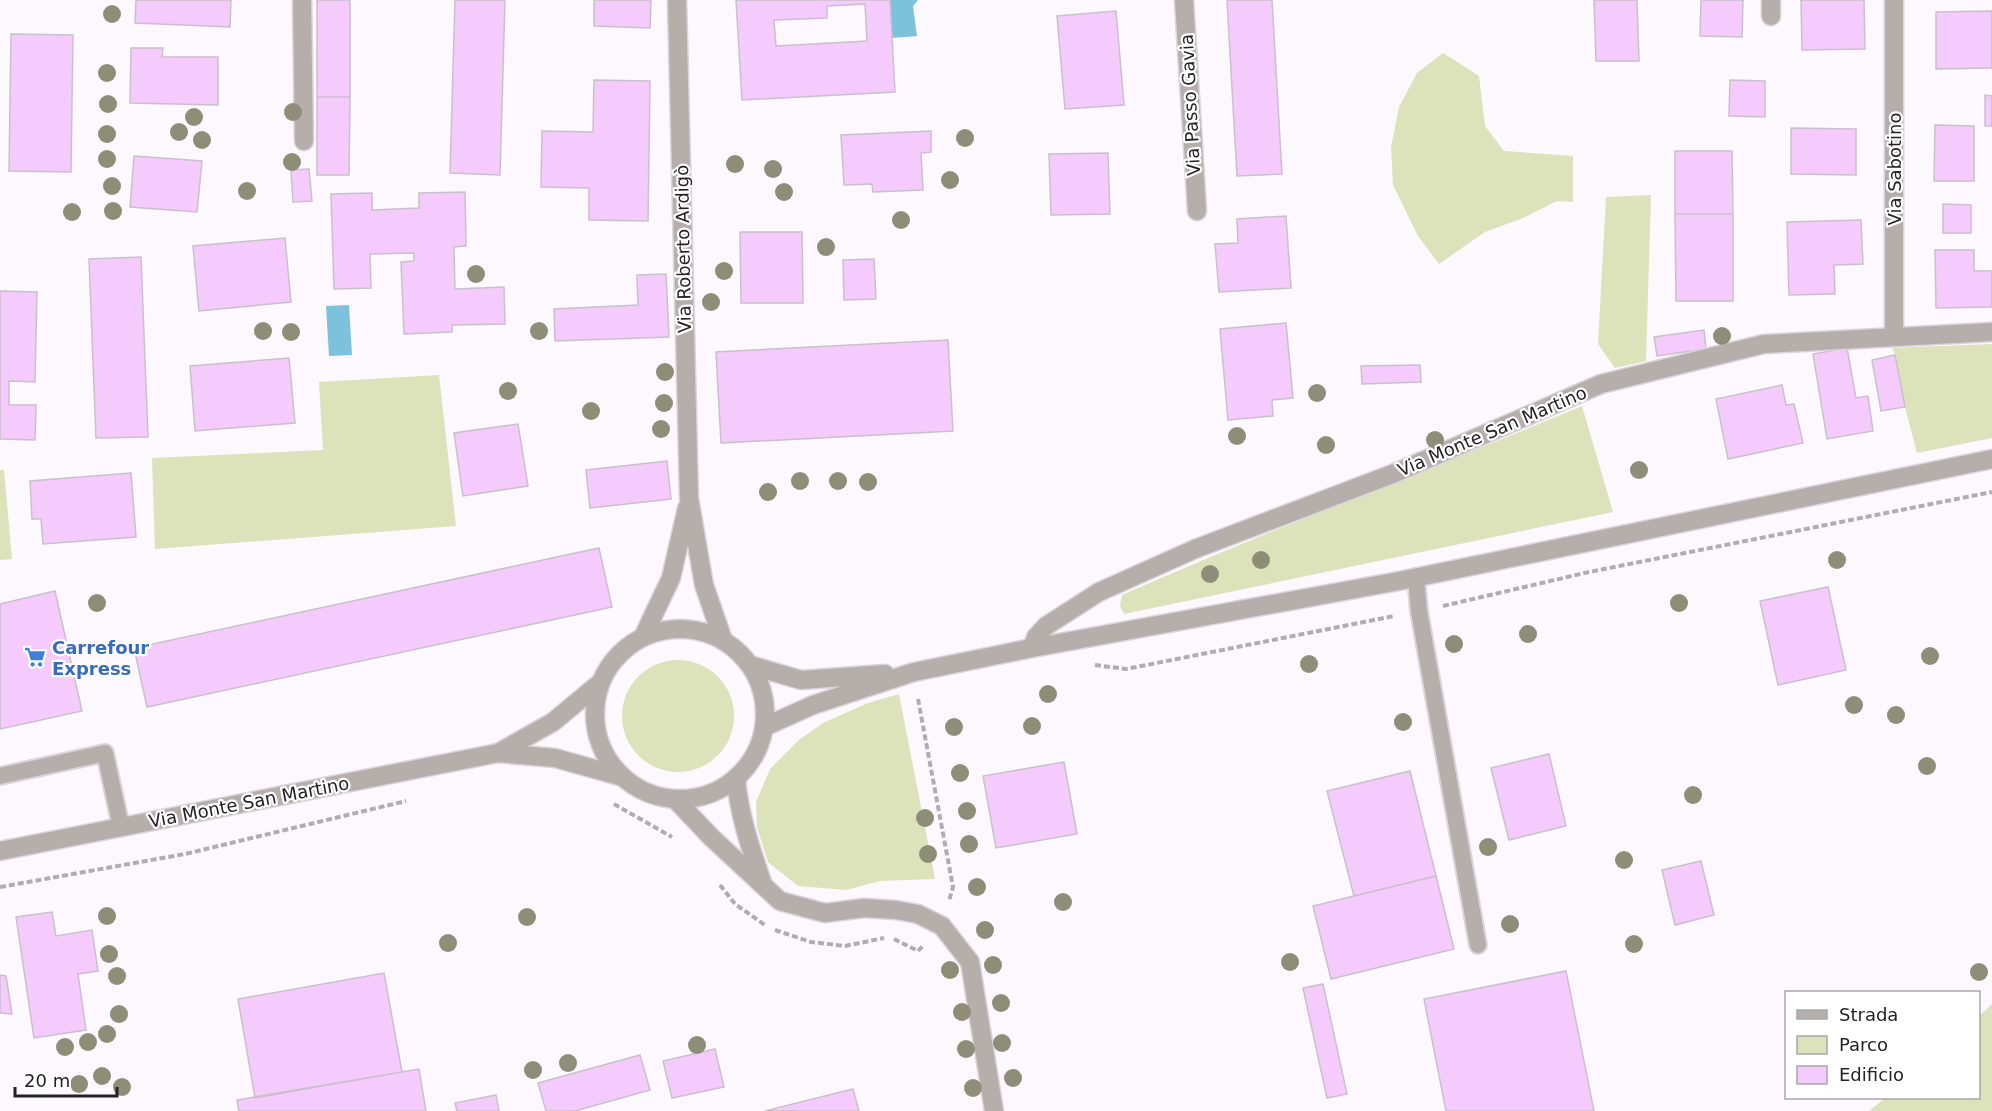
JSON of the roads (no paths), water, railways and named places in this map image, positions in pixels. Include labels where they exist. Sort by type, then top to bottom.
[{"type":"street","points":[[302,0],[304,141]]},
{"type":"street","name":"Via Roberto Ardigò","points":[[677,0],[689,498],[704,585],[723,640]]},
{"type":"street","name":"Via Passo Gavia","points":[[1184,0],[1197,211]]},
{"type":"street","name":"Via Sabotino","points":[[1894,0],[1894,337]]},
{"type":"street","name":"Via Monte San Martino","points":[[1032,648],[1036,637],[1046,626],[1100,592],[1195,549],[1395,473],[1601,384],[1764,344],[1992,332]]},
{"type":"street","points":[[764,727],[813,705],[914,672],[1416,577],[1992,459]]},
{"type":"street","name":"Via Roberto Ardigò","points":[[643,637],[671,578],[689,498]]},
{"type":"street","points":[[669,629],[697,630],[723,640],[738,651],[750,665],[760,684],[765,705],[764,727],[755,755],[736,778],[718,791],[696,798],[675,799],[647,792],[622,777],[607,757],[597,734],[595,708],[600,683],[610,664],[625,649],[643,637],[669,629]]},
{"type":"street","points":[[750,665],[801,680],[914,672]]},
{"type":"street","name":"Via Monte San Martino","points":[[498,753],[553,722],[600,683]]},
{"type":"street","name":"Via Monte San Martino","points":[[0,850],[498,753],[555,758],[622,777]]},
{"type":"street","points":[[736,778],[738,801],[747,838],[765,889]]},
{"type":"street","points":[[675,799],[765,889],[780,901],[825,913],[864,908],[896,909],[918,914],[942,926],[970,962],[994,1111]]},
{"type":"lane","points":[[1416,577],[1419,611],[1478,945]]},
{"type":"lane","points":[[0,776],[105,753],[121,827]]},
{"type":"water","points":[[890,0],[918,0],[913,6],[917,36],[892,38]]},
{"type":"water","points":[[349,305],[352,355],[329,356],[326,306]]},
{"type":"place","name":"Carrefour Express","points":[[35,657]]}]
